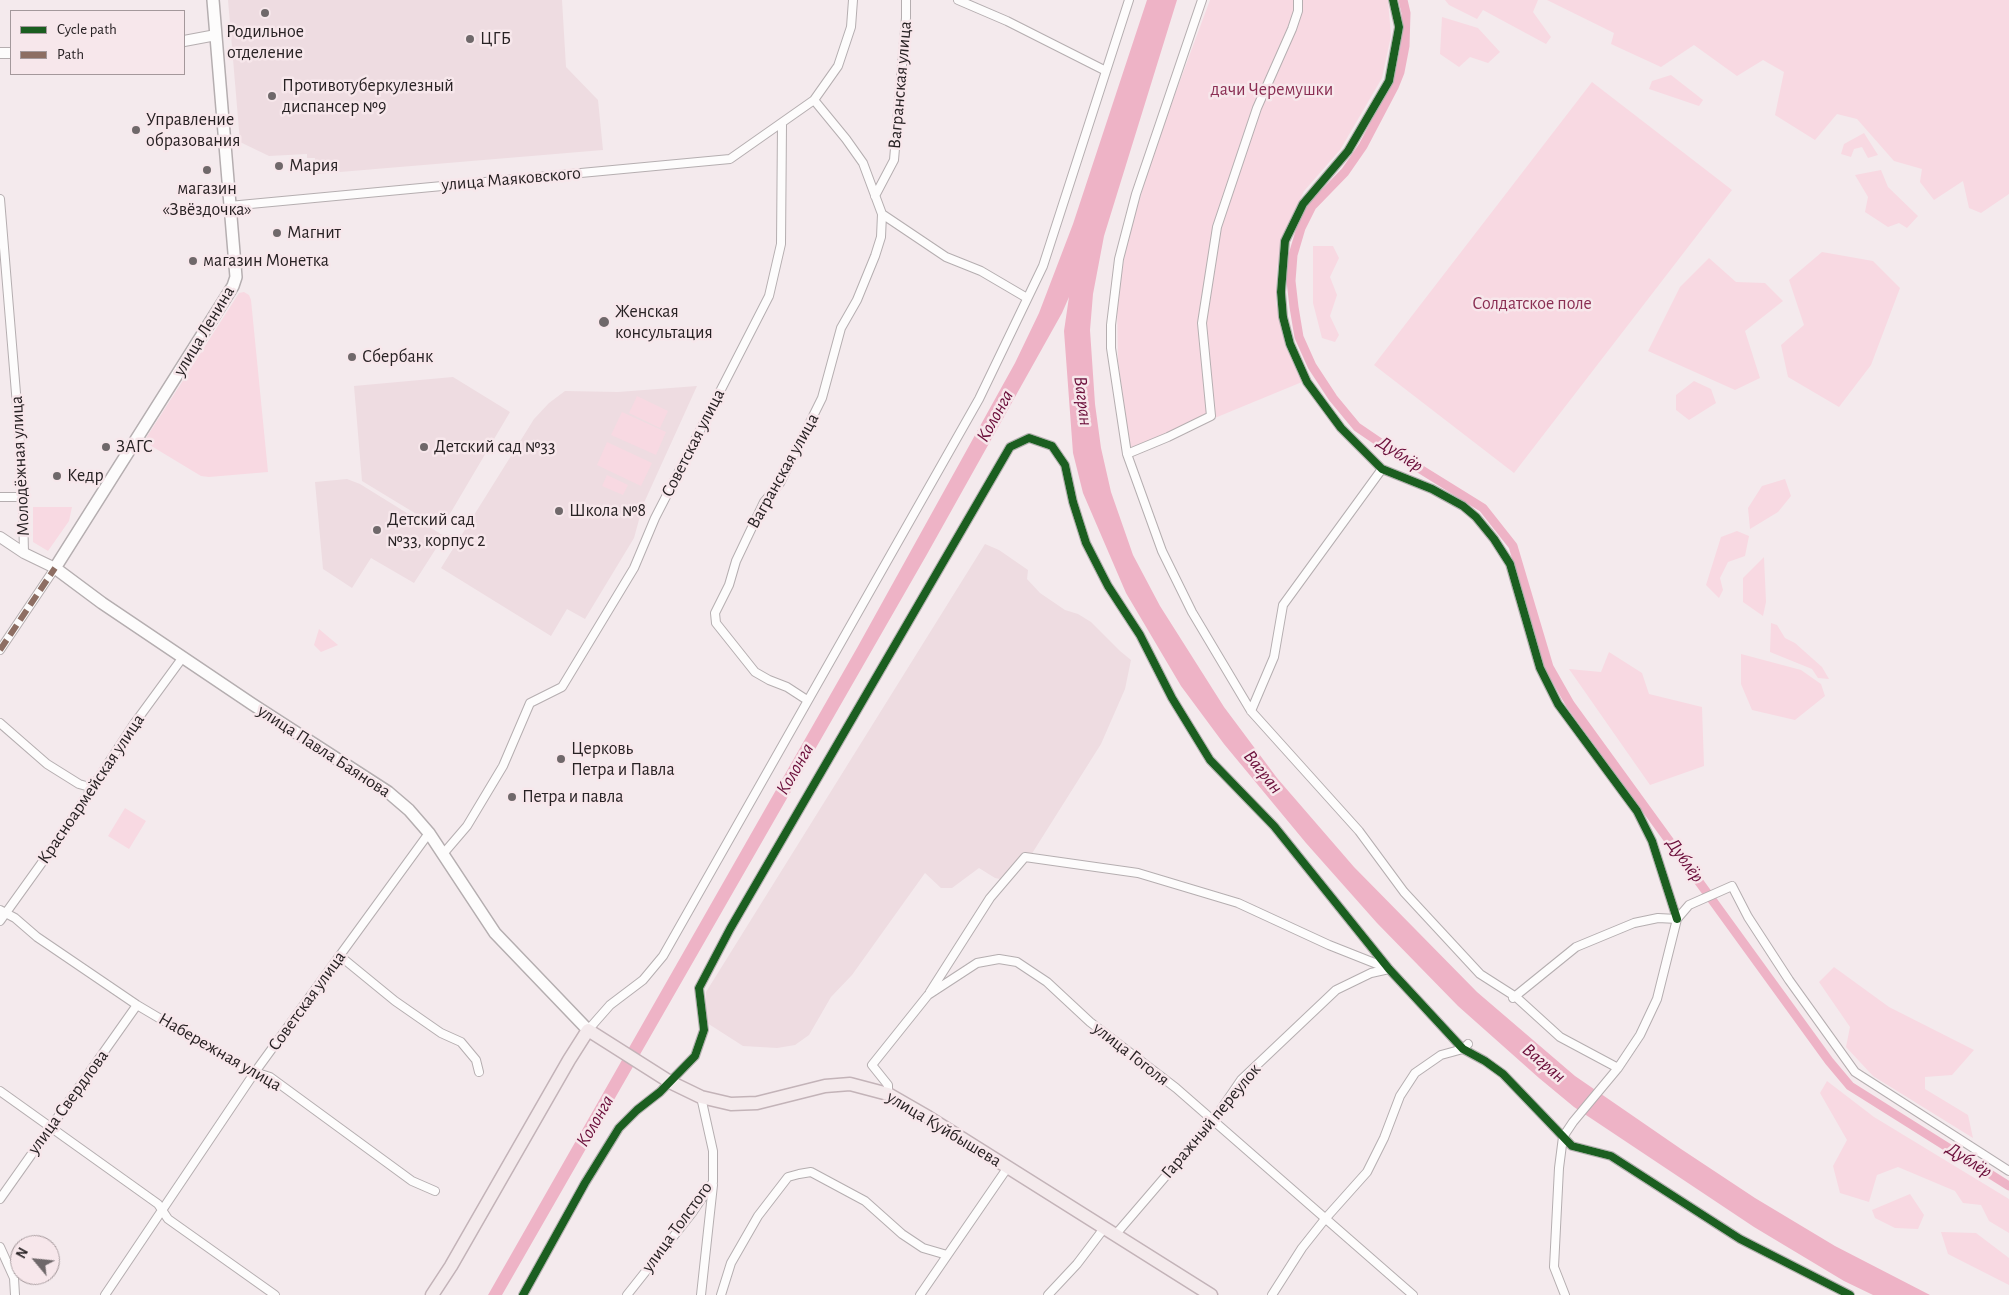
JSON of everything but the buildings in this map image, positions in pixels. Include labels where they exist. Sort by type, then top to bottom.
[{"type":"highway","name":"улица Куйбышева","points":[[588,1030],[670,1082],[701,1097],[731,1104],[756,1103],[825,1086],[850,1084],[888,1094],[928,1117],[1211,1295]]},
{"type":"highway","points":[[432,1295],[451,1266],[588,1030]]},
{"type":"main road","name":"улица Ленина","points":[[55,568],[233,286],[236,277],[213,0]]},
{"type":"main road","name":"улица Павла Баянова","points":[[55,568],[102,603],[183,658],[388,792],[409,810],[429,833],[494,933],[588,1030]]},
{"type":"street","name":"улица Маяковского","points":[[230,206],[730,159],[814,100],[838,66],[851,27],[853,0]]},
{"type":"street","name":"Вагранская улица","points":[[875,196],[894,160],[906,0]]},
{"type":"street","points":[[958,0],[1106,71]]},
{"type":"street","points":[[588,1030],[610,1005],[643,980],[663,956],[979,399],[1043,266],[1129,0]]},
{"type":"street","points":[[1202,0],[1136,194],[1119,259],[1111,325],[1112,348],[1126,454],[1162,551],[1192,612],[1251,711],[1359,831],[1404,892],[1480,974],[1514,998],[1560,1037],[1618,1068]]},
{"type":"street","points":[[1126,454],[1168,437],[1211,416],[1202,322],[1216,227],[1257,108],[1292,29],[1298,11],[1298,0]]},
{"type":"street","points":[[1393,0],[1399,27],[1389,81],[1348,151],[1303,204],[1285,241],[1281,292],[1283,317],[1290,344],[1307,382],[1341,428],[1382,469],[1432,489],[1463,506],[1476,517],[1494,539],[1510,564],[1540,668],[1558,704],[1637,811],[1652,841],[1677,919]]},
{"type":"street","points":[[185,41],[216,35]]},
{"type":"street","points":[[814,100],[863,163],[882,214],[946,257],[981,271],[1027,298]]},
{"type":"street","name":"Советская улица","points":[[443,854],[467,826],[503,766],[530,703],[562,687],[634,568],[655,518],[769,296],[781,244],[782,124]]},
{"type":"street","name":"Молодёжная улица","points":[[0,199],[24,497],[24,553]]},
{"type":"street","name":"Вагранская улица","points":[[808,700],[787,687],[755,672],[716,623],[714,613],[729,585],[736,561],[764,502],[780,483],[822,398],[841,328],[857,300],[876,256],[881,237],[882,214]]},
{"type":"street","points":[[523,1295],[585,1183],[619,1128],[670,1082],[695,1056],[704,1030],[699,988],[730,929],[1010,447],[1029,438],[1052,446],[1065,465],[1073,502],[1086,543],[1108,586],[1140,635],[1172,698],[1210,760],[1274,826],[1389,969],[1466,1047],[1503,1074],[1572,1146],[1611,1156],[1740,1239],[1850,1295]]},
{"type":"street","points":[[1251,711],[1274,657],[1284,605],[1382,469]]},
{"type":"street","points":[[0,497],[24,497]]},
{"type":"street","name":"улица Павла Баянова","points":[[0,537],[24,553],[55,568]]},
{"type":"street","points":[[0,650],[55,568]]},
{"type":"street","name":"Красноармейская улица","points":[[0,921],[3,911],[56,843],[134,724],[183,658]]},
{"type":"street","points":[[0,724],[47,764],[79,784],[93,788]]},
{"type":"street","name":"Советская улица","points":[[109,1293],[255,1072],[429,833]]},
{"type":"street","points":[[928,995],[990,898],[1025,857],[1138,873],[1238,903],[1330,946],[1389,969]]},
{"type":"street","points":[[1565,1295],[1554,1267],[1559,1168],[1563,1137],[1573,1122],[1618,1068],[1640,1035],[1657,999],[1677,919],[1689,905],[1732,886],[1748,917],[1790,980],[1856,1072],[2009,1171]]},
{"type":"street","name":"Набережная улица","points":[[3,911],[15,918],[37,937],[137,1005],[245,1069],[270,1077],[412,1181],[435,1191]]},
{"type":"street","points":[[1514,998],[1576,947],[1634,922],[1658,918],[1677,919]]},
{"type":"street","points":[[340,956],[395,1001],[441,1033],[461,1042],[476,1060],[479,1072]]},
{"type":"street","name":"улица Гоголя","points":[[888,1094],[888,1085],[872,1065],[928,995],[977,963],[999,959],[1017,962],[1047,982],[1090,1022],[1176,1088],[1413,1295]]},
{"type":"street","name":"Гаражный переулок","points":[[1048,1295],[1111,1231],[1213,1121],[1241,1080],[1336,990],[1371,973],[1389,969]]},
{"type":"street","name":"улица Свердлова","points":[[0,1199],[137,1005]]},
{"type":"street","points":[[1272,1295],[1302,1248],[1325,1218],[1367,1172],[1384,1138],[1400,1096],[1414,1073],[1441,1055],[1466,1047]]},
{"type":"street","points":[[0,1090],[158,1204],[168,1219],[274,1295]]},
{"type":"street","name":"улица Толстого","points":[[627,1295],[692,1213],[713,1182],[714,1151],[701,1097]]},
{"type":"street","points":[[920,1295],[1008,1167]]},
{"type":"street","points":[[721,1295],[731,1263],[758,1216],[788,1176],[810,1172],[865,1201],[902,1234],[923,1248],[946,1255]]},
{"type":"street","points":[[701,1295],[713,1182]]},
{"type":"street","points":[[0,1247],[14,1278],[15,1295]]},
{"type":"shaded area","points":[[228,0],[562,0],[566,67],[598,100],[603,150],[316,174],[315,158],[307,158],[307,154],[269,156],[240,142]]},
{"type":"shaded area","name":"Детский сад №33","points":[[453,377],[510,412],[441,529],[362,481],[354,386]]},
{"type":"shaded area","name":"Школа №8","points":[[697,386],[643,505],[634,538],[585,619],[567,609],[551,636],[441,568],[534,419],[549,403],[565,391],[618,392]]},
{"type":"shaded area","name":"Детский сад №33, корпус 2","points":[[347,479],[360,484],[444,536],[414,583],[371,558],[352,588],[323,569],[315,482]]},
{"type":"shaded area","points":[[985,544],[999,550],[1028,570],[1027,579],[1040,593],[1065,610],[1078,614],[1091,622],[1131,660],[1125,689],[1101,744],[1026,863],[1009,881],[995,878],[979,868],[952,888],[941,888],[925,873],[852,975],[831,997],[809,1035],[795,1045],[777,1048],[743,1046],[704,1021],[706,992]]},
{"type":"green space","name":"дачи Черемушки","points":[[1210,0],[1388,0],[1391,36],[1382,78],[1340,150],[1304,191],[1285,233],[1277,268],[1276,303],[1286,347],[1302,382],[1130,453],[1118,360],[1117,302],[1127,241],[1155,148]]},
{"type":"green space","points":[[1445,0],[1538,0],[1533,12],[1551,37],[1546,44],[1483,10],[1477,19],[1449,5]]},
{"type":"green space","points":[[1547,0],[2009,0],[2009,194],[1981,213],[1969,208],[1963,181],[1934,200],[1920,182],[1922,169],[1894,161],[1857,119],[1837,114],[1815,140],[1775,115],[1784,72],[1763,60],[1737,76],[1694,45],[1661,67],[1611,44],[1614,33]]},
{"type":"green space","points":[[1442,17],[1478,28],[1500,52],[1488,63],[1470,57],[1459,67],[1440,54]]},
{"type":"green space","points":[[1671,75],[1703,100],[1699,106],[1649,89],[1652,81]]},
{"type":"green space","name":"Солдатское поле","points":[[1592,82],[1732,190],[1514,473],[1374,365]]},
{"type":"green space","points":[[1864,133],[1878,155],[1868,158],[1862,147],[1854,149],[1851,157],[1841,154],[1844,144]]},
{"type":"green space","points":[[1881,170],[1888,187],[1918,216],[1907,228],[1899,223],[1888,227],[1865,212],[1868,197],[1855,175]]},
{"type":"green space","points":[[1313,246],[1333,246],[1339,258],[1330,277],[1337,295],[1330,316],[1339,335],[1335,342],[1322,338],[1313,303]]},
{"type":"green space","points":[[1822,252],[1873,261],[1900,288],[1871,365],[1839,407],[1788,377],[1781,345],[1804,325],[1789,280]]},
{"type":"green space","points":[[1709,258],[1736,282],[1765,283],[1783,301],[1745,331],[1760,378],[1735,390],[1648,351],[1680,287]]},
{"type":"green space","points":[[244,292],[249,295],[251,300],[268,472],[201,476],[148,444],[146,438],[239,293]]},
{"type":"green space","points":[[1694,381],[1711,389],[1716,403],[1689,420],[1676,410],[1676,395]]},
{"type":"green space","points":[[637,396],[668,411],[660,428],[629,413]]},
{"type":"green space","points":[[622,412],[666,432],[656,455],[611,435]]},
{"type":"green space","points":[[607,442],[652,463],[641,486],[597,465]]},
{"type":"green space","points":[[607,475],[628,485],[623,495],[602,486]]},
{"type":"green space","points":[[1785,479],[1791,496],[1778,512],[1750,529],[1748,508],[1762,486]]},
{"type":"green space","points":[[33,507],[72,507],[69,521],[48,551],[33,542]]},
{"type":"green space","points":[[1737,531],[1749,536],[1745,556],[1728,562],[1720,578],[1723,590],[1719,598],[1706,585],[1721,537]]},
{"type":"green space","points":[[1764,557],[1766,602],[1763,616],[1743,602],[1743,578]]},
{"type":"green space","points":[[1771,623],[1777,625],[1785,638],[1795,643],[1822,667],[1829,679],[1818,678],[1812,669],[1770,652]]},
{"type":"green space","points":[[319,629],[338,645],[321,652],[314,645]]},
{"type":"green space","points":[[1609,652],[1642,673],[1649,694],[1702,707],[1704,766],[1650,785],[1569,669],[1601,672]]},
{"type":"green space","points":[[1741,654],[1801,670],[1821,684],[1825,696],[1795,720],[1752,710],[1741,684]]},
{"type":"green space","points":[[125,808],[146,821],[129,849],[108,836]]},
{"type":"green space","points":[[1834,967],[1889,1007],[1974,1050],[1952,1075],[1925,1077],[1925,1089],[1968,1115],[1973,1138],[1873,1076],[1846,1047],[1850,1027],[1819,982]]},
{"type":"green space","points":[[1827,1081],[1874,1117],[2009,1199],[2009,1233],[1989,1221],[1981,1205],[1963,1203],[1955,1191],[1898,1167],[1877,1175],[1869,1202],[1840,1193],[1833,1166],[1847,1140],[1820,1093]]},
{"type":"green space","points":[[1910,1194],[1924,1215],[1918,1229],[1895,1228],[1875,1218],[1872,1210]]},
{"type":"green space","points":[[1941,1232],[1976,1233],[2009,1258],[2009,1285],[1948,1254]]},
{"type":"water","points":[[1147,0],[1177,0],[1104,236],[1093,294],[1090,330],[1095,404],[1101,448],[1111,492],[1133,555],[1160,606],[1224,707],[1277,778],[1354,867],[1477,992],[1575,1076],[1681,1149],[1755,1198],[1835,1246],[1930,1295],[1873,1295],[1844,1281],[1754,1227],[1574,1107],[1458,1006],[1377,923],[1306,843],[1224,744],[1181,686],[1126,593],[1083,493],[1073,453],[1064,331],[1069,297],[1062,313],[926,556],[502,1295],[488,1295],[857,648],[1015,363],[1039,313],[1073,224]]},
{"type":"waterway","name":"Дублёр","points":[[1403,0],[1406,13],[1405,46],[1400,72],[1394,87],[1363,146],[1345,172],[1312,206],[1301,228],[1293,255],[1291,281],[1299,337],[1312,366],[1333,398],[1357,427],[1404,459],[1483,508],[1513,546],[1549,667],[1570,704],[1829,1061],[1850,1086],[2009,1186]]},
{"type":"marked path","points":[[0,650],[55,568]]},
{"type":"cycle path","points":[[1393,0],[1399,27],[1389,81],[1348,151],[1303,204],[1285,241],[1281,292],[1283,317],[1290,344],[1307,382],[1341,428],[1382,469],[1432,489],[1463,506],[1476,517],[1494,539],[1510,564],[1540,668],[1558,704],[1637,811],[1652,841],[1677,919]]},
{"type":"cycle path","points":[[523,1295],[585,1183],[619,1128],[637,1110],[660,1092],[695,1056],[704,1030],[699,988],[730,929],[1010,447],[1029,438],[1052,446],[1065,465],[1073,502],[1086,543],[1108,586],[1140,635],[1172,698],[1210,760],[1274,826],[1389,969],[1463,1049],[1503,1074],[1572,1146],[1611,1156],[1740,1239],[1850,1295]]},
{"type":"place","name":"Родильное отделение","points":[[265,13]]},
{"type":"place","name":"ЦГБ","points":[[470,39]]},
{"type":"place","name":"Противотуберкулезный диспансер №9","points":[[272,96]]},
{"type":"place","name":"Управление образования","points":[[136,130]]},
{"type":"place","name":"Мария","points":[[279,166]]},
{"type":"place","name":"магазин «Звёздочка»","points":[[207,170]]},
{"type":"place","name":"Магнит","points":[[277,233]]},
{"type":"place","name":"магазин Монетка","points":[[193,261]]},
{"type":"place","name":"Женская консультация","points":[[604,322]]},
{"type":"place","name":"Сбербанк","points":[[352,357]]},
{"type":"place","name":"ЗАГС","points":[[106,447]]},
{"type":"place","name":"Детский сад №33","points":[[424,447]]},
{"type":"place","name":"Кедр","points":[[57,476]]},
{"type":"place","name":"Школа №8","points":[[559,511]]},
{"type":"place","name":"Детский сад №33, корпус 2","points":[[377,530]]},
{"type":"place","name":"Церковь Петра и Павла","points":[[561,759]]},
{"type":"place","name":"Петра и павла","points":[[512,797]]},
{"type":"water label","name":"Вагран","points":[[1083,401]]},
{"type":"water label","name":"Колонга","points":[[995,416]]},
{"type":"water label","name":"Колонга","points":[[795,769]]},
{"type":"water label","name":"Вагран","points":[[1263,772]]},
{"type":"water label","name":"Вагран","points":[[1544,1063]]},
{"type":"water label","name":"Колонга","points":[[595,1121]]}]
